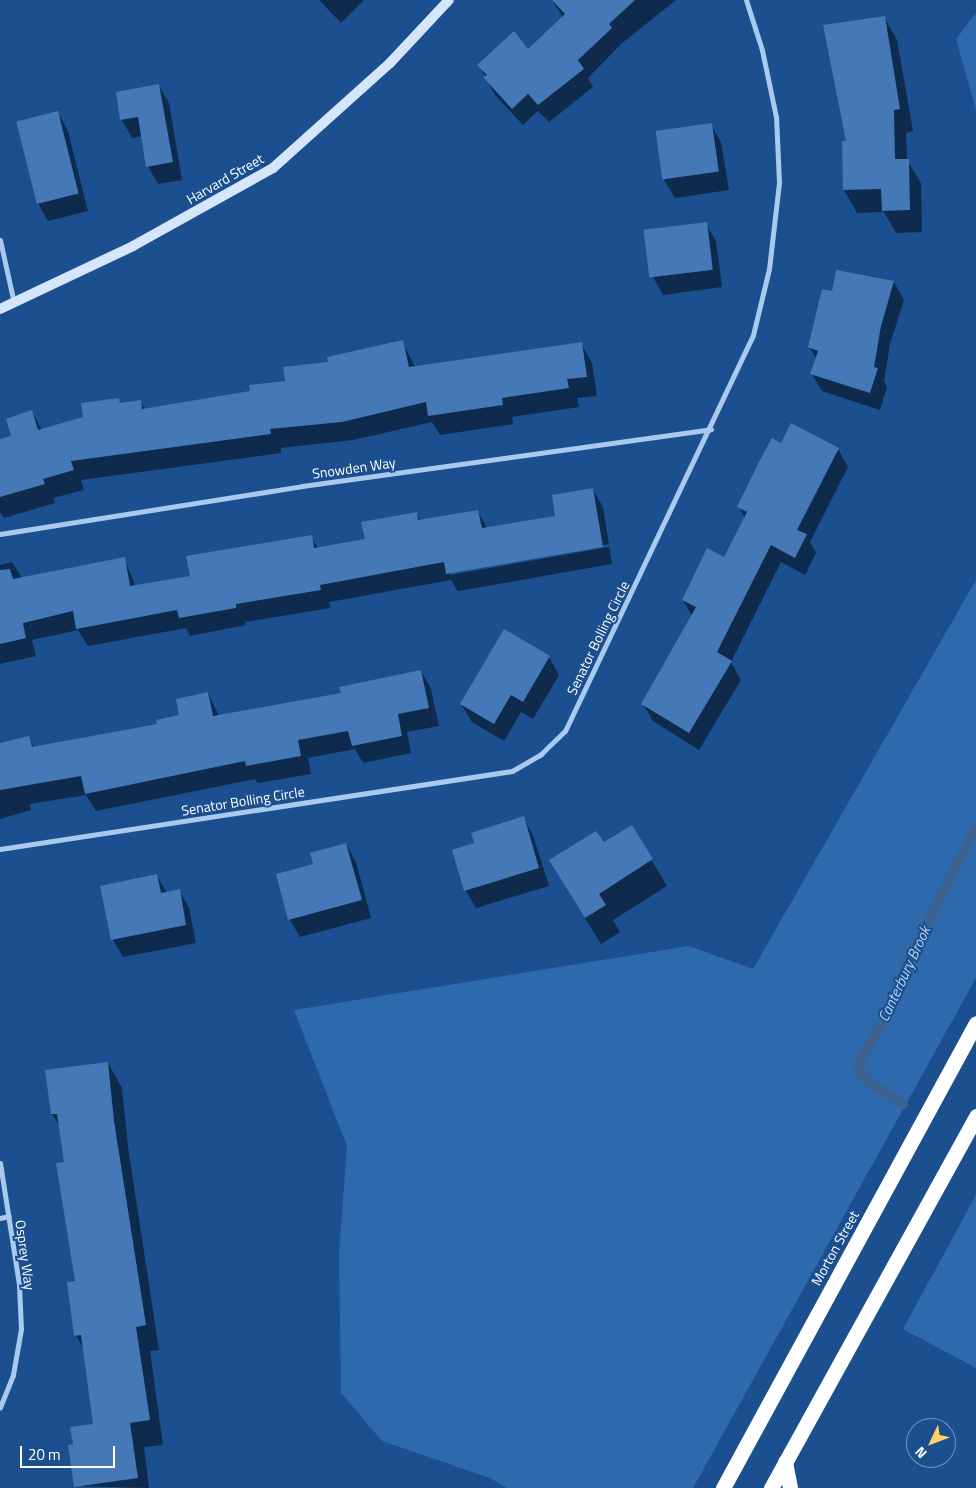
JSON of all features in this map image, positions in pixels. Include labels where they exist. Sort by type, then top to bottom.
[{"type":"highway","name":"Morton Street","points":[[723,1488],[976,1023]]},
{"type":"highway","points":[[771,1488],[976,1116]]},
{"type":"highway","points":[[785,1462],[790,1488]]},
{"type":"main road","name":"Harvard Street","points":[[0,309],[133,246],[273,168],[390,63],[449,0]]},
{"type":"street","name":"Senator Bolling Circle","points":[[0,849],[512,771],[541,754],[565,731],[711,429],[753,335],[769,269],[779,182],[776,117],[762,50],[746,0]]},
{"type":"street","points":[[0,240],[14,303]]},
{"type":"street","name":"Snowden Way","points":[[0,534],[302,486],[711,429]]},
{"type":"street","name":"Osprey Way","points":[[0,1163],[19,1285],[21,1329],[13,1375],[0,1407]]},
{"type":"street","points":[[0,1218],[9,1216]]},
{"type":"shaded area","points":[[976,13],[976,110],[956,39]]},
{"type":"shaded area","points":[[976,580],[976,978],[693,1488],[507,1488],[490,1478],[382,1441],[341,1393],[339,1254],[347,1146],[294,1010],[689,946],[753,969]]},
{"type":"shaded area","points":[[976,1195],[976,1368],[903,1329]]},
{"type":"building","points":[[552,0],[635,0],[609,24],[612,28],[578,60],[584,69],[538,105],[528,94],[512,109],[483,77],[487,75],[477,65],[514,31],[528,49],[565,14]]},
{"type":"building","points":[[885,16],[900,109],[894,110],[895,159],[909,159],[910,210],[882,211],[881,189],[843,190],[842,141],[846,141],[823,25]]},
{"type":"building","points":[[159,84],[173,162],[146,167],[138,117],[120,120],[116,92]]},
{"type":"building","points":[[58,111],[79,193],[37,204],[16,121]]},
{"type":"building","points":[[712,123],[719,172],[662,179],[656,131]]},
{"type":"building","points":[[707,222],[713,270],[649,277],[643,230]]},
{"type":"building","points":[[836,270],[894,281],[881,326],[874,367],[878,368],[870,393],[810,374],[818,351],[808,347],[822,289],[832,291]]},
{"type":"building","points":[[403,340],[409,367],[582,342],[587,377],[567,379],[569,388],[502,398],[503,405],[428,416],[426,402],[342,422],[270,429],[271,434],[71,461],[74,470],[43,479],[45,484],[0,497],[0,439],[11,436],[6,419],[32,410],[38,430],[83,417],[81,403],[119,398],[120,403],[141,400],[142,409],[250,391],[249,385],[285,381],[283,367],[328,362],[327,357]]},
{"type":"building","points":[[791,423],[839,448],[797,530],[807,534],[795,558],[771,545],[717,652],[732,661],[689,733],[641,704],[696,607],[682,600],[707,548],[724,557],[747,512],[737,507],[760,460],[772,438],[781,443]]},
{"type":"building","points":[[593,488],[603,547],[446,574],[444,562],[320,585],[321,590],[236,604],[236,608],[179,618],[177,610],[76,629],[73,611],[23,623],[26,638],[0,644],[0,570],[10,569],[13,579],[125,557],[130,586],[190,576],[186,556],[312,535],[314,548],[365,539],[361,522],[417,512],[418,520],[478,510],[482,528],[555,516],[552,495]]},
{"type":"building","points":[[504,629],[550,656],[523,702],[511,695],[494,724],[460,704]]},
{"type":"building","points":[[421,670],[429,708],[398,714],[402,736],[352,746],[348,731],[298,740],[301,756],[246,766],[245,761],[85,794],[81,776],[0,790],[0,743],[29,736],[32,747],[157,724],[156,720],[179,715],[176,699],[208,692],[213,716],[341,693],[339,687]]},
{"type":"building","points":[[524,816],[539,868],[464,891],[452,850],[474,843],[471,833]]},
{"type":"building","points":[[632,825],[653,859],[599,894],[606,905],[585,918],[549,860],[596,831],[604,842]]},
{"type":"building","points":[[346,843],[362,900],[288,920],[276,874],[313,864],[310,853]]},
{"type":"building","points":[[157,874],[161,893],[180,889],[186,925],[111,940],[100,886]]},
{"type":"building","points":[[108,1062],[114,1121],[146,1325],[136,1327],[150,1420],[130,1423],[138,1478],[74,1487],[68,1445],[73,1444],[70,1427],[93,1424],[81,1335],[74,1336],[67,1282],[75,1281],[56,1163],[64,1162],[57,1114],[51,1114],[45,1070]]},
{"type":"waterway","name":"Canterbury Brook","points":[[903,1104],[866,1080],[859,1072],[859,1063],[889,1011],[908,961],[976,828]]}]
